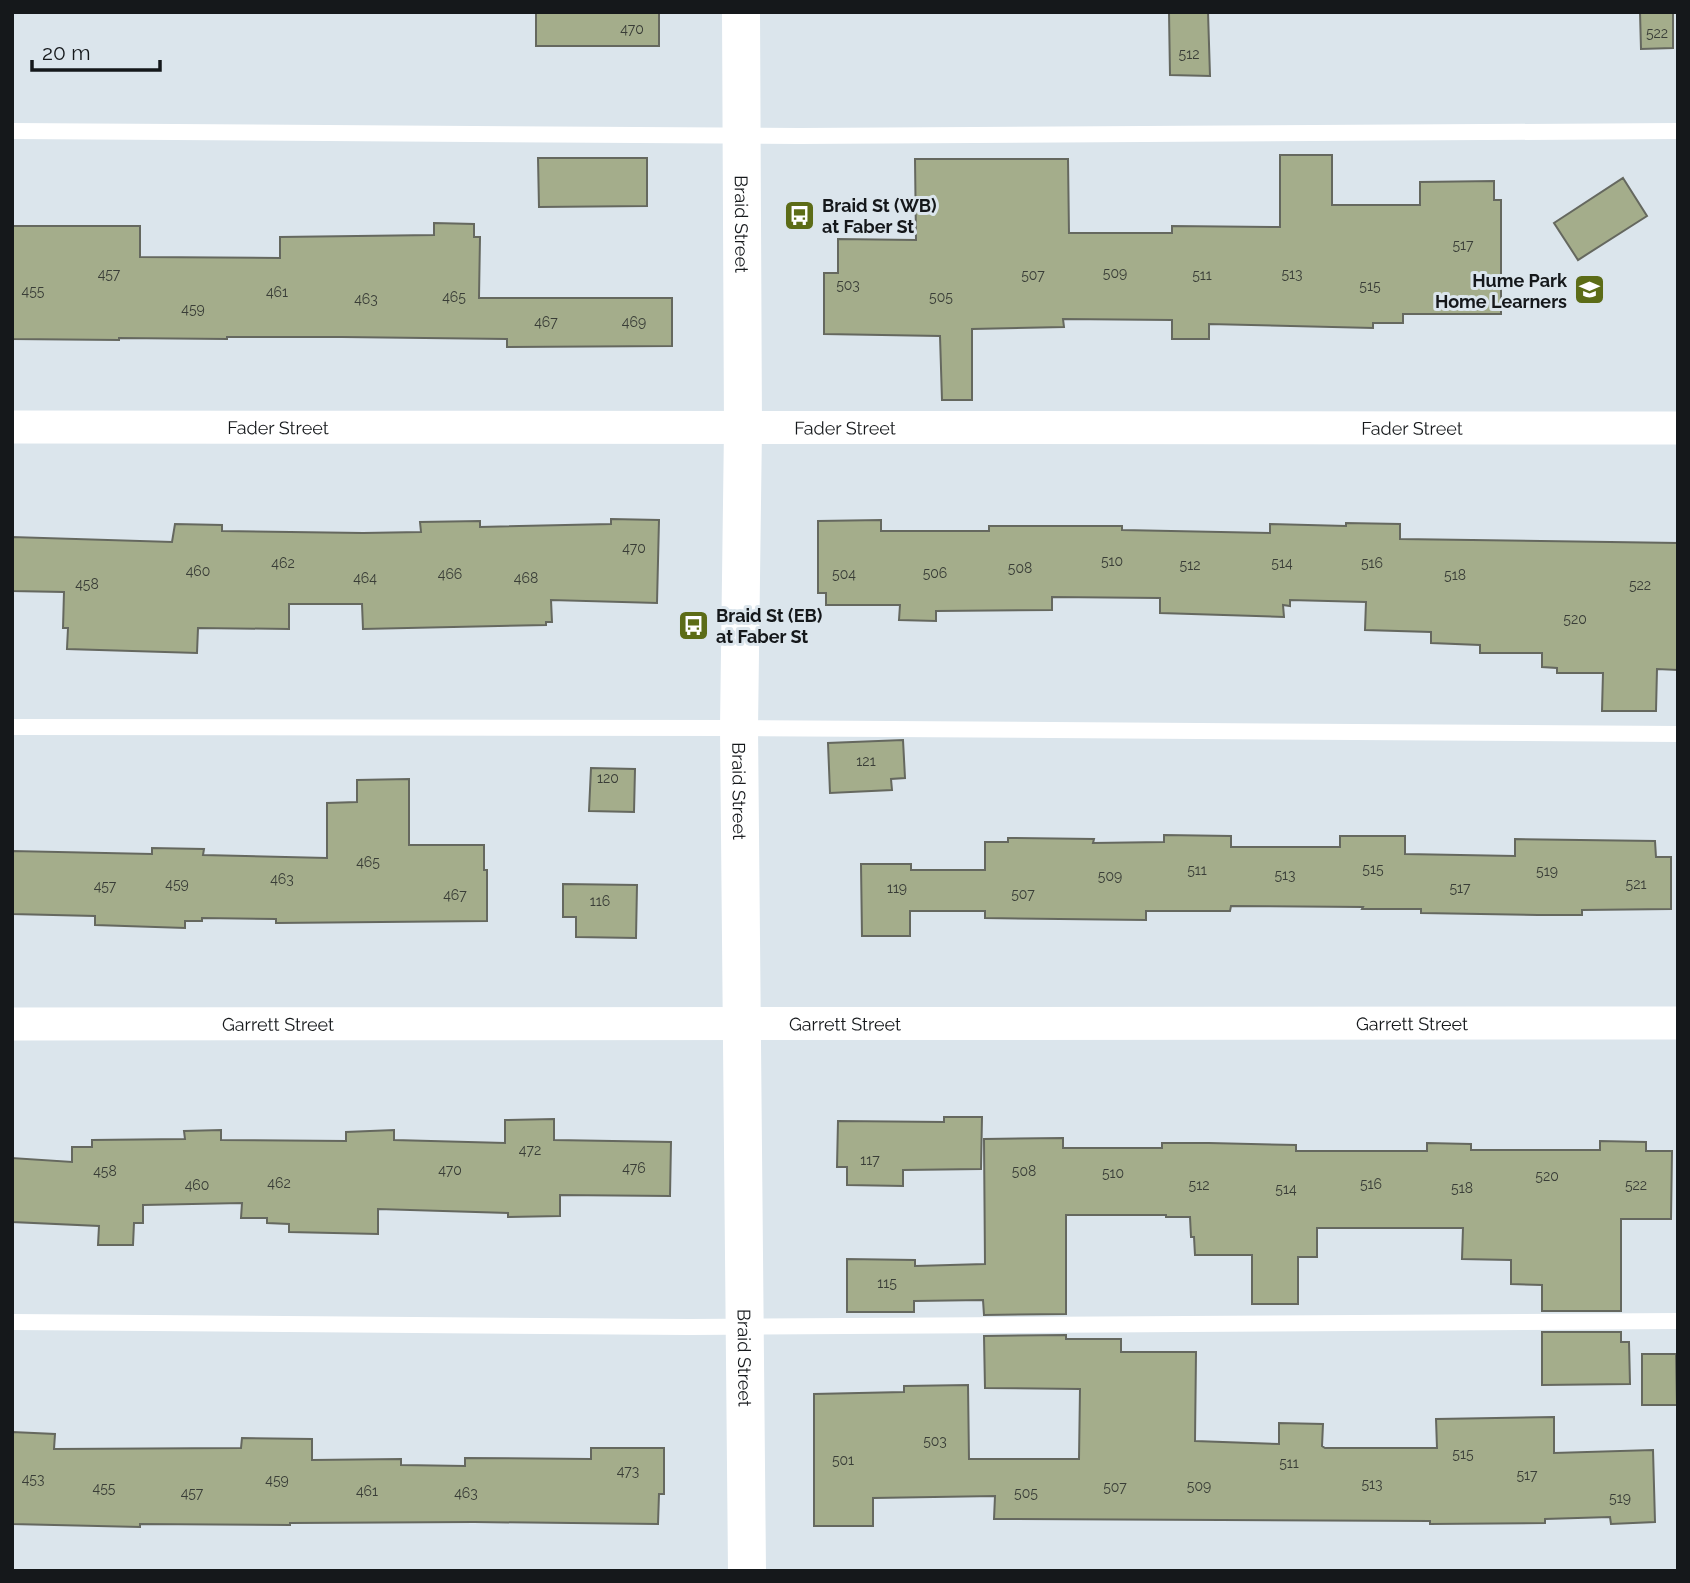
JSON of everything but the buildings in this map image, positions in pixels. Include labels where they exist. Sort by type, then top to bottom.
[{"type":"main road","name":"Braid Street","points":[[741,12],[743,428],[739,728],[747,1571]]},
{"type":"street","name":"Fader Street","points":[[12,427],[1678,428]]},
{"type":"street","name":"Garrett Street","points":[[12,1024],[1678,1023]]},
{"type":"lane","points":[[12,131],[741,136],[1678,131]]},
{"type":"lane","points":[[12,727],[1678,734]]},
{"type":"lane","points":[[12,1322],[744,1326],[1678,1321]]},
{"type":"place","name":"Braid St (WB) at Faber St","points":[[799,215]]},
{"type":"place","name":"Hume Park Home Learners","points":[[1590,290]]},
{"type":"place","name":"Braid St (EB) at Faber St","points":[[693,625]]}]
